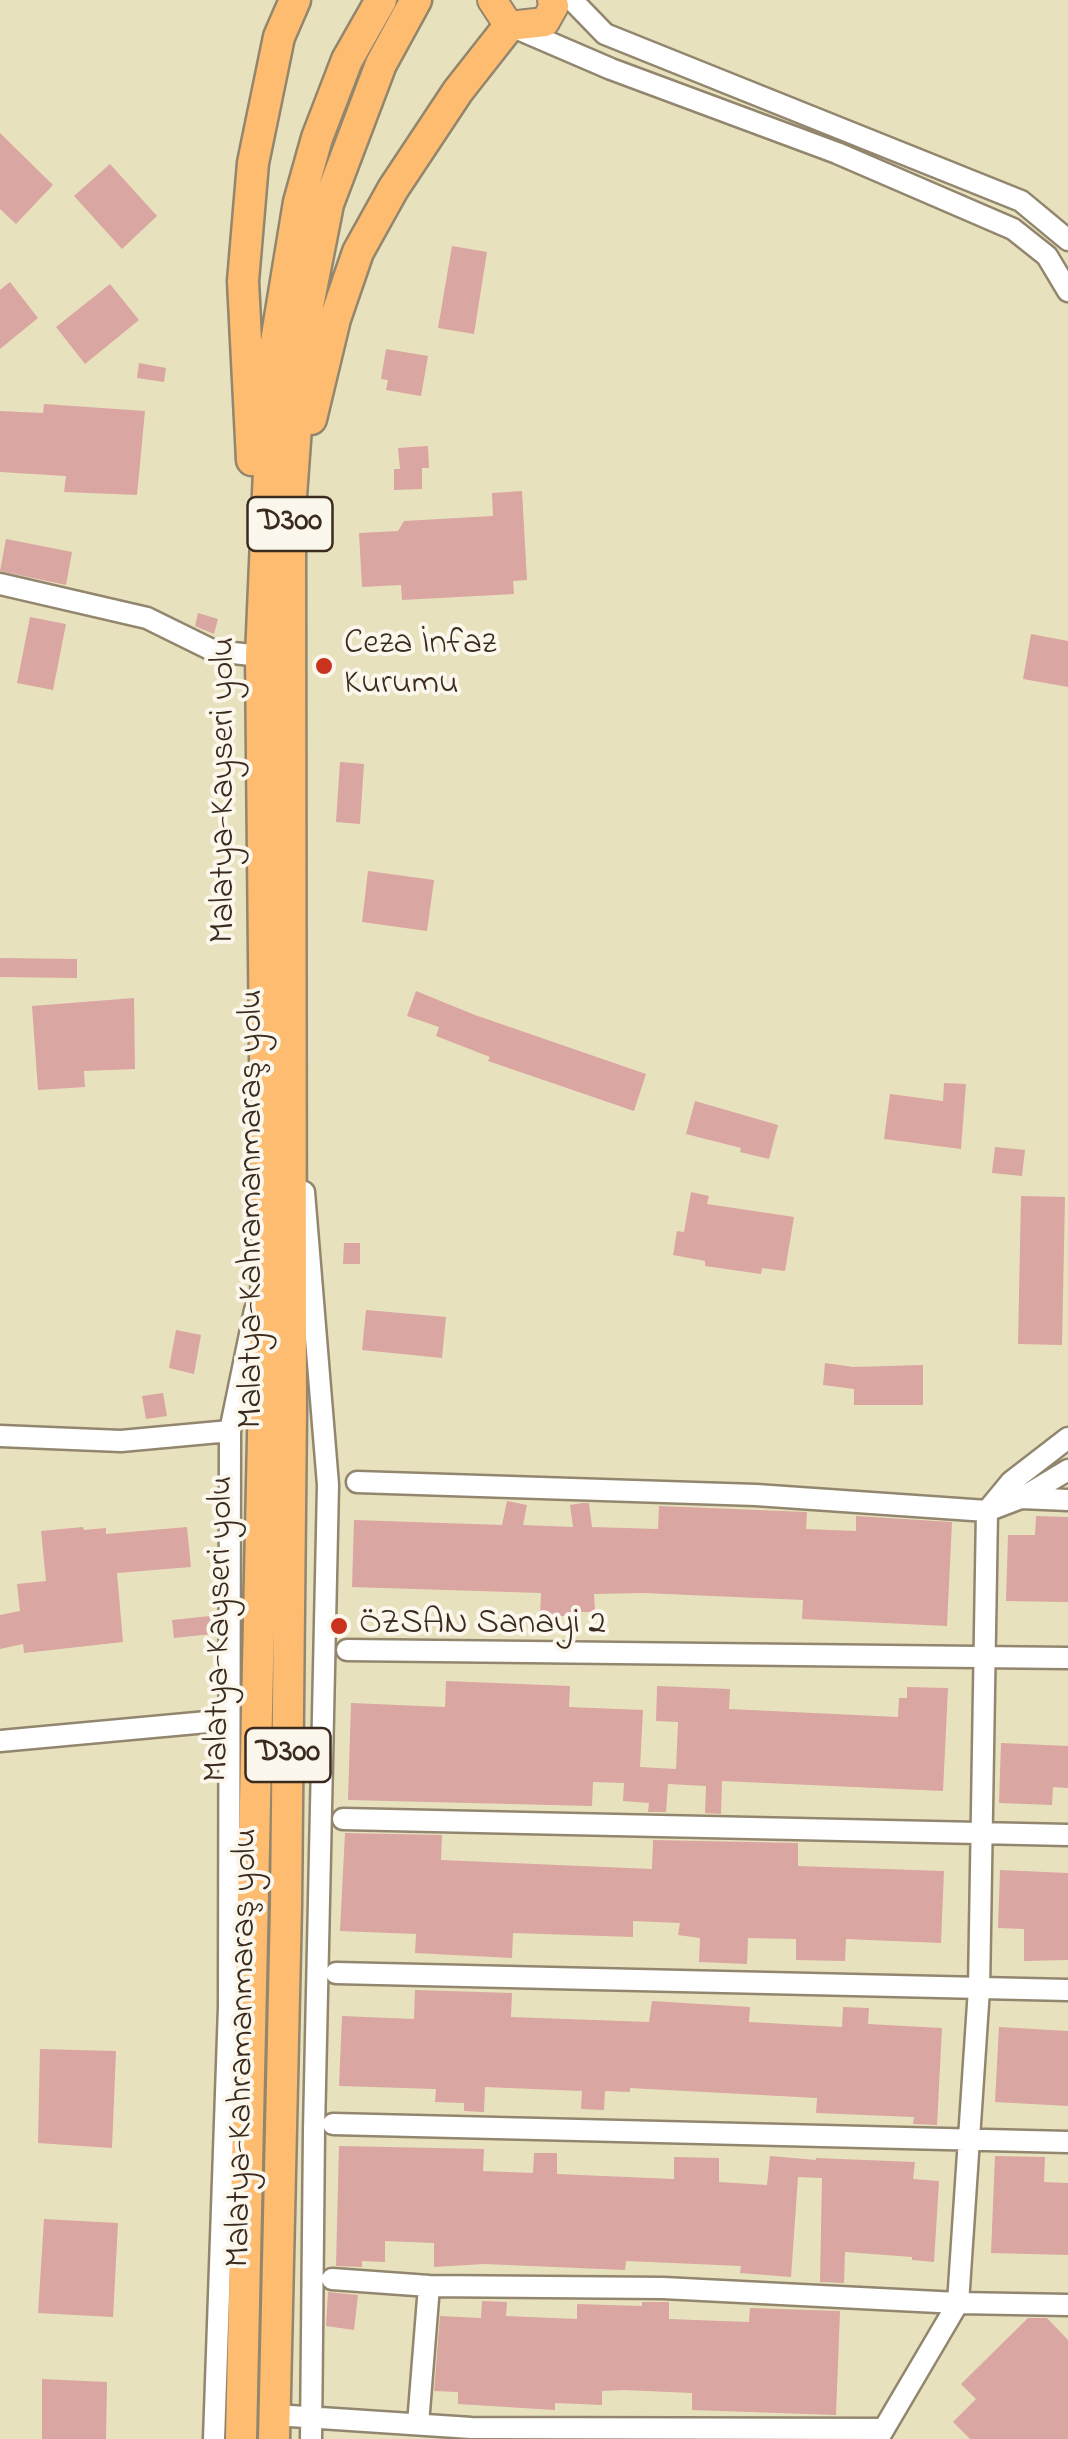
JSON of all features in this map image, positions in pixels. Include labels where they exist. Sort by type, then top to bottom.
[{"type":"highway","points":[[261,656],[243,282],[253,164],[280,37],[295,0]]},
{"type":"highway","name":"Malatya-Kayseri yolu","points":[[242,2439],[266,1255],[261,656],[274,354],[299,202],[316,138],[347,60],[381,0]]},
{"type":"highway","name":"Malatya-Kahramanmaraş yolu","points":[[275,2427],[286,1906],[293,1070],[290,510],[303,331],[328,204],[381,64],[416,0]]},
{"type":"highway","points":[[290,510],[335,319],[358,252],[393,189],[447,108],[509,26]]},
{"type":"main road","points":[[492,0],[509,26],[546,22],[554,6],[552,0]]},
{"type":"street","points":[[572,0],[606,34],[1021,201],[1068,240]]},
{"type":"street","points":[[509,26],[611,69],[837,152],[1013,229],[1047,256],[1068,292]]},
{"type":"street","points":[[0,584],[147,618],[214,651],[261,656]]},
{"type":"street","points":[[293,1070],[328,1485],[314,2111],[312,2428]]},
{"type":"street","points":[[214,2439],[228,2007],[230,1431],[266,1255]]},
{"type":"street","points":[[0,1436],[121,1440],[230,1431]]},
{"type":"street","points":[[275,2427],[418,2424],[470,2434],[881,2434],[958,2303],[978,1989],[987,1511],[1011,1482],[1068,1438]]},
{"type":"street","points":[[357,1482],[756,1495],[987,1511],[1021,1498],[1068,1470]]},
{"type":"street","points":[[1021,1498],[1068,1500]]},
{"type":"street","points":[[347,1650],[1068,1658]]},
{"type":"street","points":[[0,1742],[230,1720]]},
{"type":"street","points":[[343,1819],[1068,1835]]},
{"type":"street","points":[[336,1973],[1068,1990]]},
{"type":"street","points":[[333,2124],[1068,2142]]},
{"type":"street","points":[[332,2279],[428,2286],[663,2288],[958,2303],[1068,2304]]},
{"type":"street","points":[[418,2424],[428,2286]]},
{"type":"building","points":[[0,133],[53,185],[16,224],[0,209]]},
{"type":"building","points":[[110,164],[157,216],[122,249],[74,196]]},
{"type":"building","points":[[452,246],[487,252],[474,334],[438,328]]},
{"type":"building","points":[[10,282],[38,318],[0,349],[0,290]]},
{"type":"building","points":[[110,284],[139,320],[85,364],[56,327]]},
{"type":"building","points":[[386,349],[428,356],[421,396],[386,390],[388,380],[381,379]]},
{"type":"building","points":[[139,363],[166,368],[164,382],[137,378]]},
{"type":"building","points":[[44,404],[145,411],[137,495],[64,492],[66,476],[0,472],[0,411],[43,413]]},
{"type":"building","points":[[428,446],[429,468],[422,468],[422,489],[394,490],[394,469],[400,469],[398,448]]},
{"type":"building","points":[[522,491],[527,580],[513,581],[514,594],[402,600],[401,585],[362,587],[359,533],[398,531],[404,521],[493,516],[492,493]]},
{"type":"building","points":[[6,539],[72,552],[66,585],[0,571]]},
{"type":"building","points":[[198,613],[218,619],[214,634],[195,626]]},
{"type":"building","points":[[30,617],[66,624],[53,690],[17,683]]},
{"type":"building","points":[[1031,634],[1068,641],[1068,687],[1023,679]]},
{"type":"building","points":[[340,762],[364,764],[360,824],[336,822]]},
{"type":"building","points":[[368,871],[434,880],[427,931],[362,922]]},
{"type":"building","points":[[0,958],[77,959],[77,978],[0,977]]},
{"type":"building","points":[[416,991],[646,1074],[634,1111],[488,1061],[490,1057],[436,1036],[439,1027],[407,1016]]},
{"type":"building","points":[[134,998],[135,1069],[84,1071],[85,1087],[38,1090],[32,1006]]},
{"type":"building","points":[[944,1083],[966,1084],[961,1149],[884,1139],[890,1094],[943,1101]]},
{"type":"building","points":[[695,1101],[778,1125],[769,1159],[686,1134]]},
{"type":"building","points":[[995,1147],[1025,1150],[1022,1176],[992,1173]]},
{"type":"building","points":[[691,1192],[709,1196],[707,1204],[794,1217],[785,1271],[762,1268],[761,1274],[705,1266],[705,1261],[673,1255],[677,1231],[684,1232]]},
{"type":"building","points":[[1021,1196],[1065,1197],[1062,1345],[1018,1344]]},
{"type":"building","points":[[344,1243],[360,1243],[360,1264],[343,1264]]},
{"type":"building","points":[[366,1310],[446,1317],[442,1358],[362,1350]]},
{"type":"building","points":[[176,1330],[201,1335],[194,1374],[169,1368]]},
{"type":"building","points":[[825,1363],[853,1367],[923,1365],[923,1405],[854,1405],[854,1389],[823,1385]]},
{"type":"building","points":[[163,1393],[167,1416],[146,1419],[142,1396]]},
{"type":"building","points":[[507,1501],[527,1505],[523,1525],[573,1527],[570,1505],[582,1503],[589,1503],[592,1527],[658,1529],[659,1506],[807,1512],[806,1529],[856,1531],[856,1516],[952,1522],[947,1626],[802,1619],[803,1600],[644,1593],[594,1594],[595,1612],[540,1616],[541,1593],[352,1587],[354,1520],[502,1525]]},
{"type":"building","points":[[1036,1516],[1068,1517],[1068,1602],[1006,1601],[1008,1535],[1035,1535]]},
{"type":"building","points":[[187,1527],[191,1567],[117,1573],[123,1642],[24,1653],[23,1644],[0,1649],[0,1615],[20,1611],[17,1584],[46,1581],[41,1531],[106,1528],[106,1534]]},
{"type":"building","points":[[210,1616],[212,1634],[174,1638],[172,1620]]},
{"type":"building","points":[[446,1681],[570,1686],[569,1707],[643,1710],[640,1767],[676,1769],[678,1722],[656,1721],[657,1686],[730,1689],[729,1709],[898,1717],[899,1698],[907,1698],[907,1687],[948,1688],[943,1791],[722,1781],[721,1814],[705,1813],[706,1786],[668,1784],[666,1812],[648,1812],[649,1803],[623,1801],[624,1783],[593,1782],[592,1806],[348,1800],[351,1703],[445,1707]]},
{"type":"building","points":[[1001,1743],[1068,1746],[1068,1788],[1053,1787],[1052,1805],[999,1803]]},
{"type":"building","points":[[345,1833],[442,1835],[441,1860],[652,1869],[653,1840],[798,1843],[798,1866],[944,1871],[941,1943],[846,1939],[845,1961],[796,1960],[796,1939],[748,1938],[747,1964],[699,1962],[700,1938],[678,1935],[680,1923],[633,1921],[633,1937],[513,1933],[512,1958],[415,1953],[416,1934],[340,1931]]},
{"type":"building","points":[[1000,1870],[1068,1873],[1068,1960],[1024,1961],[1024,1929],[998,1928]]},
{"type":"building","points":[[415,1990],[512,1993],[511,2017],[649,2022],[652,2001],[750,2007],[749,2022],[842,2027],[843,2007],[869,2008],[868,2024],[942,2028],[937,2125],[913,2124],[914,2117],[816,2113],[817,2098],[630,2088],[630,2092],[605,2091],[604,2110],[581,2109],[582,2091],[485,2087],[484,2112],[464,2111],[464,2103],[435,2102],[436,2089],[339,2086],[342,2016],[414,2019]]},
{"type":"building","points":[[999,2027],[1068,2031],[1068,2106],[995,2102]]},
{"type":"building","points":[[40,2049],[116,2051],[112,2148],[38,2143]]},
{"type":"building","points":[[339,2146],[484,2149],[483,2171],[533,2173],[534,2153],[557,2153],[557,2174],[674,2179],[674,2157],[719,2158],[719,2182],[767,2185],[770,2156],[915,2162],[913,2179],[939,2181],[934,2262],[845,2252],[844,2283],[820,2282],[822,2178],[798,2177],[791,2277],[740,2273],[741,2266],[626,2261],[625,2270],[484,2264],[434,2267],[434,2243],[385,2241],[385,2262],[362,2261],[362,2267],[336,2266]]},
{"type":"building","points":[[995,2156],[1045,2157],[1044,2182],[1068,2183],[1068,2255],[991,2253]]},
{"type":"building","points":[[44,2219],[118,2223],[113,2317],[38,2313]]},
{"type":"building","points":[[328,2292],[358,2295],[354,2330],[326,2326]]},
{"type":"building","points":[[482,2301],[507,2302],[506,2316],[577,2319],[577,2304],[642,2306],[642,2302],[669,2302],[669,2319],[749,2322],[750,2308],[840,2311],[836,2415],[692,2410],[692,2393],[624,2390],[602,2391],[602,2405],[555,2403],[555,2410],[458,2404],[458,2392],[434,2391],[440,2316],[481,2318]]},
{"type":"building","points":[[1028,2318],[1047,2318],[1068,2340],[1068,2439],[970,2439],[953,2422],[976,2399],[961,2384]]},
{"type":"building","points":[[42,2379],[107,2382],[106,2439],[42,2439]]},
{"type":"place","name":"Ceza İnfaz Kurumu","points":[[324,666]]},
{"type":"place","name":"ÖZSAN Sanayi 2","points":[[339,1626]]}]
